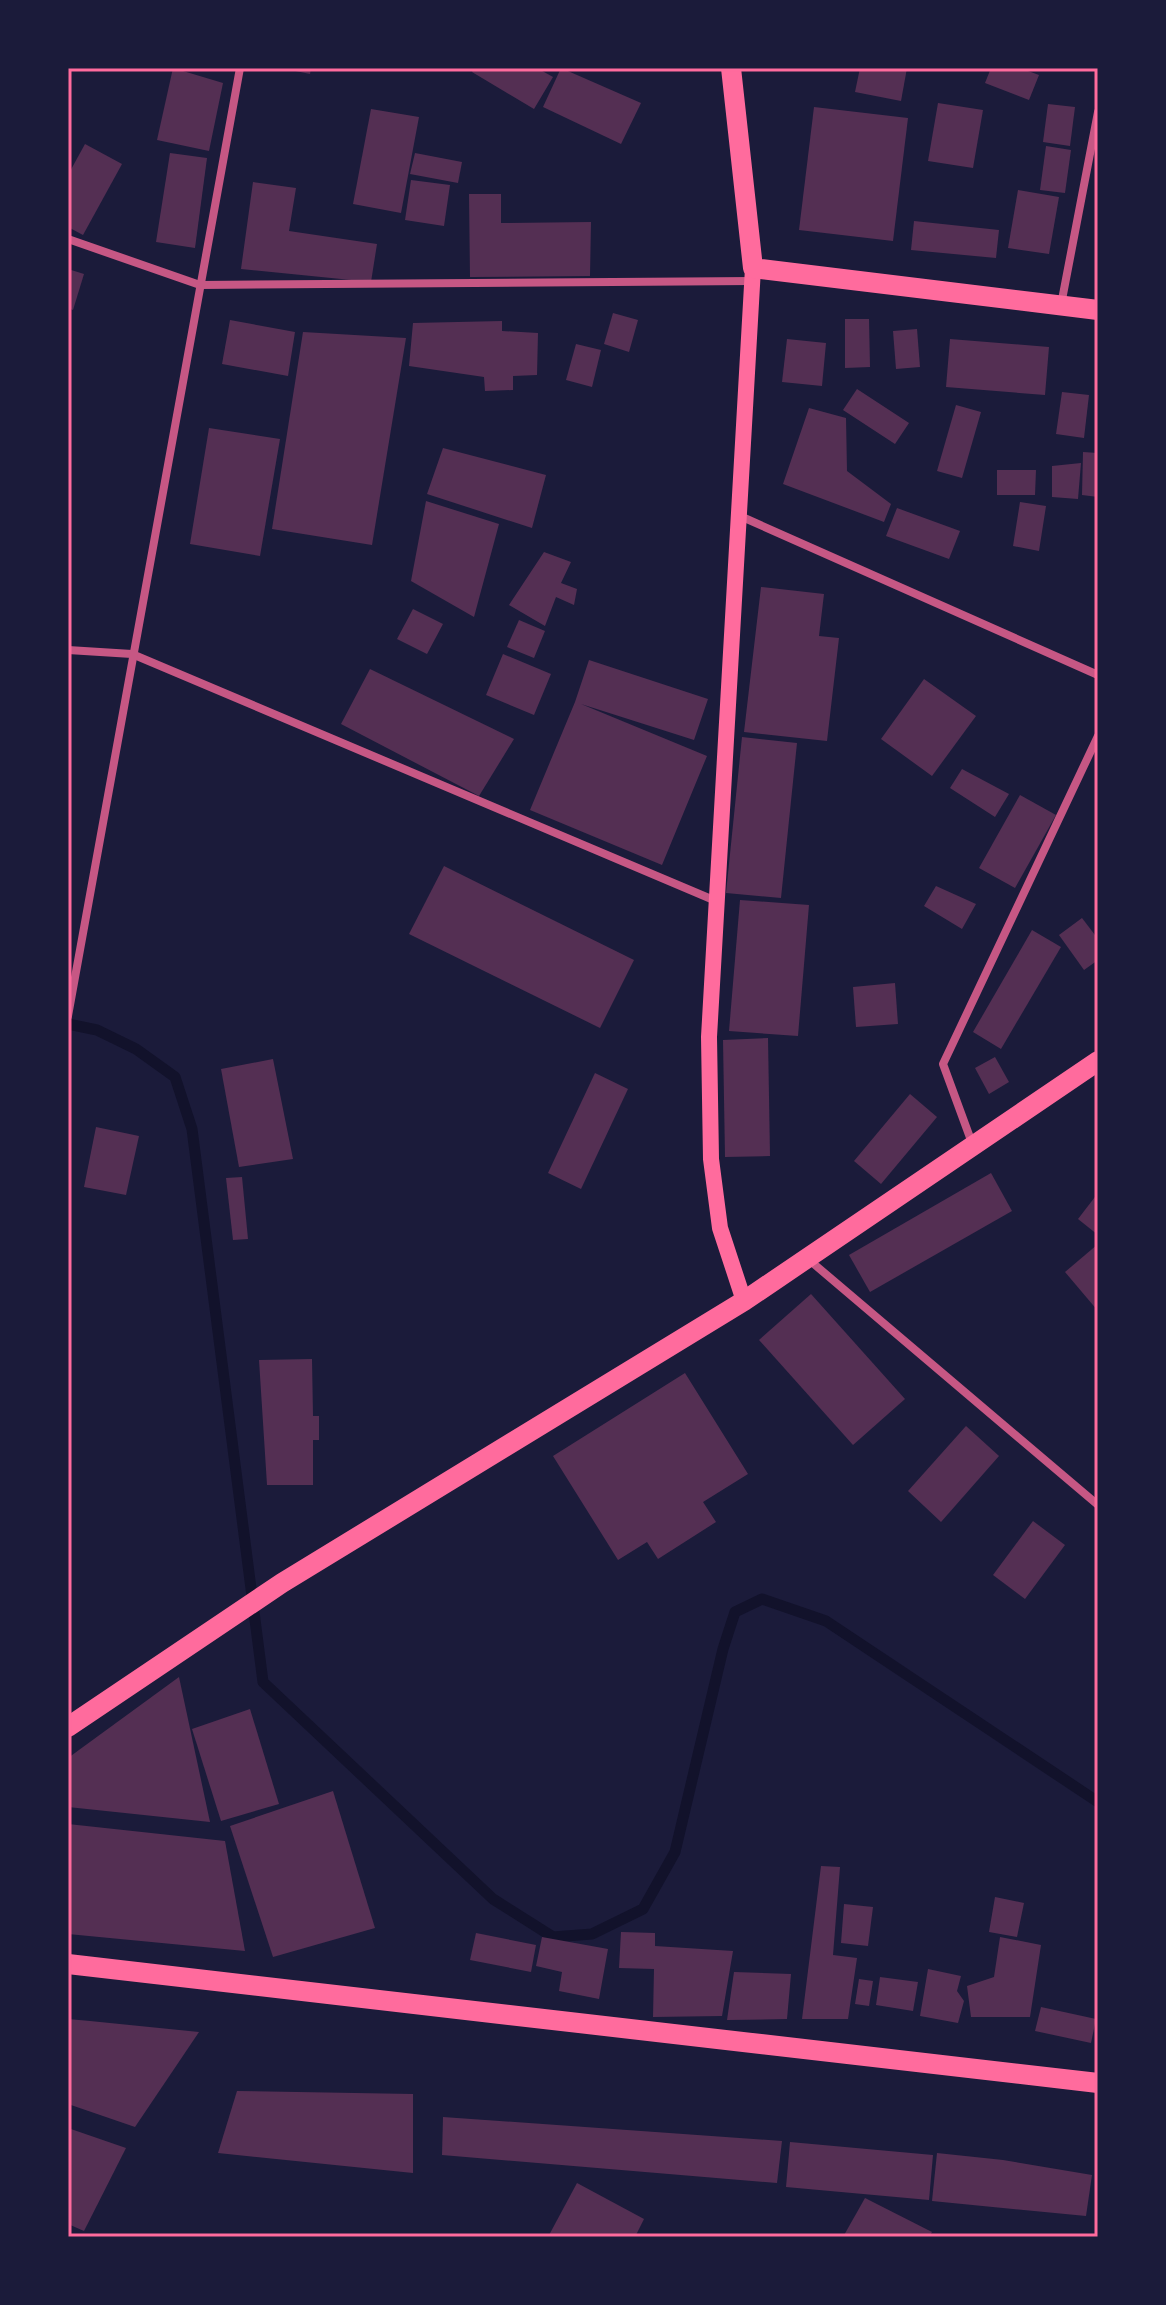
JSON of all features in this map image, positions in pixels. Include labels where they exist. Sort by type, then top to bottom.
[{"type":"main road","points":[[731,68],[753,274],[709,1037],[711,1159],[720,1228],[744,1301]]},
{"type":"main road","points":[[753,274],[1098,310]]},
{"type":"main road","points":[[68,1727],[282,1583],[744,1301],[1098,1061]]},
{"type":"main road","points":[[68,1964],[1098,2083]]},
{"type":"street","points":[[68,1016],[240,68]]},
{"type":"street","points":[[1061,306],[1098,112]]},
{"type":"street","points":[[68,239],[200,285],[753,274]]},
{"type":"street","points":[[740,516],[1098,675]]},
{"type":"street","points":[[68,650],[132,654],[717,902]]},
{"type":"street","points":[[973,1146],[943,1064],[1098,736]]},
{"type":"street","points":[[807,1258],[1098,1505]]},
{"type":"building","points":[[173,68],[223,83],[209,151],[157,140]]},
{"type":"building","points":[[281,68],[311,68],[310,74]]},
{"type":"building","points":[[474,68],[537,68],[553,77],[534,109],[472,72]]},
{"type":"building","points":[[561,68],[641,103],[621,144],[543,107]]},
{"type":"building","points":[[860,68],[907,68],[901,101],[855,92]]},
{"type":"building","points":[[991,68],[1020,68],[1039,75],[1029,100],[985,83]]},
{"type":"building","points":[[938,103],[983,110],[973,168],[928,161]]},
{"type":"building","points":[[1048,104],[1075,107],[1070,146],[1043,142]]},
{"type":"building","points":[[814,107],[908,118],[893,241],[799,230]]},
{"type":"building","points":[[371,109],[419,117],[401,213],[353,204]]},
{"type":"building","points":[[85,144],[122,164],[83,235],[68,227],[68,175]]},
{"type":"building","points":[[1046,146],[1071,150],[1065,193],[1040,190]]},
{"type":"building","points":[[170,153],[207,158],[195,248],[156,242]]},
{"type":"building","points":[[415,153],[462,162],[458,183],[410,174]]},
{"type":"building","points":[[411,180],[450,185],[444,226],[405,220]]},
{"type":"building","points":[[253,182],[296,188],[289,231],[377,244],[371,282],[241,269]]},
{"type":"building","points":[[1018,190],[1059,197],[1049,254],[1008,248]]},
{"type":"building","points":[[469,194],[501,194],[501,223],[591,222],[590,276],[470,277]]},
{"type":"building","points":[[914,221],[999,230],[996,258],[911,250]]},
{"type":"building","points":[[68,269],[84,274],[73,310],[68,308]]},
{"type":"building","points":[[613,313],[638,320],[629,352],[604,344]]},
{"type":"building","points":[[845,319],[869,319],[870,367],[845,368]]},
{"type":"building","points":[[230,320],[295,332],[288,376],[222,364]]},
{"type":"building","points":[[502,321],[502,331],[538,333],[537,375],[513,376],[513,390],[485,391],[484,377],[409,366],[413,323]]},
{"type":"building","points":[[917,329],[920,367],[896,369],[893,331]]},
{"type":"building","points":[[303,332],[406,338],[372,545],[272,529]]},
{"type":"building","points":[[787,339],[826,343],[822,386],[782,382]]},
{"type":"building","points":[[950,339],[1049,347],[1045,395],[946,387]]},
{"type":"building","points":[[576,344],[601,350],[592,387],[566,380]]},
{"type":"building","points":[[857,389],[909,423],[895,444],[843,410]]},
{"type":"building","points":[[1062,392],[1089,395],[1084,438],[1056,434]]},
{"type":"building","points":[[956,405],[981,412],[962,478],[937,471]]},
{"type":"building","points":[[809,408],[846,418],[847,471],[891,504],[884,522],[783,484]]},
{"type":"building","points":[[209,428],[280,439],[260,556],[190,544]]},
{"type":"building","points":[[443,448],[546,475],[532,528],[427,494]]},
{"type":"building","points":[[1083,452],[1098,453],[1098,497],[1082,495]]},
{"type":"building","points":[[1081,463],[1078,499],[1052,497],[1052,466]]},
{"type":"building","points":[[997,470],[1036,470],[1035,495],[997,495]]},
{"type":"building","points":[[426,501],[499,524],[474,617],[411,581]]},
{"type":"building","points":[[1020,502],[1046,506],[1039,551],[1013,546]]},
{"type":"building","points":[[897,508],[960,531],[949,559],[886,536]]},
{"type":"building","points":[[544,552],[571,562],[561,583],[577,589],[574,605],[556,597],[545,626],[509,605]]},
{"type":"building","points":[[761,587],[824,594],[819,636],[839,638],[827,741],[744,732]]},
{"type":"building","points":[[413,609],[443,624],[427,654],[397,639]]},
{"type":"building","points":[[519,620],[545,631],[534,658],[507,647]]},
{"type":"building","points":[[503,654],[551,674],[534,715],[486,695]]},
{"type":"building","points":[[589,660],[708,699],[694,740],[581,704],[707,756],[662,865],[530,810]]},
{"type":"building","points":[[370,669],[514,739],[479,796],[341,724]]},
{"type":"building","points":[[924,679],[976,716],[932,776],[881,739]]},
{"type":"building","points":[[742,737],[797,743],[781,898],[726,893]]},
{"type":"building","points":[[962,769],[1009,794],[995,817],[950,788]]},
{"type":"building","points":[[1020,795],[1056,815],[1015,888],[979,868]]},
{"type":"building","points":[[444,866],[634,960],[600,1028],[409,934]]},
{"type":"building","points":[[936,886],[976,904],[962,929],[924,906]]},
{"type":"building","points":[[740,900],[809,905],[798,1036],[729,1031]]},
{"type":"building","points":[[1082,918],[1098,939],[1098,960],[1084,970],[1059,935]]},
{"type":"building","points":[[1032,930],[1061,947],[1001,1049],[973,1032]]},
{"type":"building","points":[[895,983],[898,1024],[856,1027],[853,987]]},
{"type":"building","points":[[768,1038],[770,1156],[725,1157],[723,1040]]},
{"type":"building","points":[[995,1057],[1009,1082],[989,1094],[975,1068]]},
{"type":"building","points":[[273,1059],[293,1159],[239,1167],[221,1069]]},
{"type":"building","points":[[595,1073],[628,1089],[581,1189],[548,1173]]},
{"type":"building","points":[[910,1094],[937,1117],[881,1184],[854,1161]]},
{"type":"building","points":[[96,1127],[139,1136],[126,1195],[84,1187]]},
{"type":"building","points":[[991,1173],[1012,1211],[870,1292],[849,1255]]},
{"type":"building","points":[[242,1177],[248,1239],[233,1240],[226,1178]]},
{"type":"building","points":[[1098,1193],[1098,1235],[1078,1219]]},
{"type":"building","points":[[1098,1244],[1098,1311],[1065,1272]]},
{"type":"building","points":[[811,1294],[905,1399],[853,1445],[759,1340]]},
{"type":"building","points":[[312,1359],[313,1416],[319,1416],[319,1440],[313,1440],[313,1485],[267,1485],[259,1360]]},
{"type":"building","points":[[685,1373],[748,1474],[703,1502],[716,1522],[658,1559],[647,1542],[618,1560],[553,1456]]},
{"type":"building","points":[[966,1426],[999,1456],[941,1522],[908,1491]]},
{"type":"building","points":[[1033,1521],[1065,1545],[1025,1599],[993,1575]]},
{"type":"building","points":[[179,1677],[210,1822],[68,1807],[68,1758]]},
{"type":"building","points":[[250,1709],[279,1804],[221,1821],[192,1729]]},
{"type":"building","points":[[333,1791],[375,1928],[273,1957],[230,1826]]},
{"type":"building","points":[[68,1824],[225,1841],[245,1951],[68,1934]]},
{"type":"building","points":[[821,1866],[840,1867],[833,1955],[857,1958],[848,2019],[802,2019]]},
{"type":"building","points":[[995,1897],[1024,1903],[1017,1937],[989,1932]]},
{"type":"building","points":[[844,1904],[873,1907],[868,1946],[841,1943]]},
{"type":"building","points":[[621,1932],[655,1933],[655,1946],[733,1951],[722,2016],[653,2017],[654,1969],[619,1968]]},
{"type":"building","points":[[476,1933],[536,1945],[531,1972],[470,1960]]},
{"type":"building","points":[[542,1937],[608,1949],[599,1999],[559,1991],[562,1972],[536,1966]]},
{"type":"building","points":[[1000,1937],[1041,1945],[1030,2017],[971,2017],[967,1986],[994,1977]]},
{"type":"building","points":[[928,1969],[961,1976],[957,1991],[964,2001],[958,2023],[920,2016]]},
{"type":"building","points":[[734,1972],[791,1974],[787,2019],[727,2020]]},
{"type":"building","points":[[880,1977],[918,1982],[913,2011],[876,2005]]},
{"type":"building","points":[[859,1979],[873,1981],[869,2006],[855,2004]]},
{"type":"building","points":[[1041,2007],[1096,2019],[1091,2043],[1035,2031]]},
{"type":"building","points":[[68,2019],[199,2032],[135,2127],[68,2104]]},
{"type":"building","points":[[237,2091],[413,2094],[413,2173],[218,2153]]},
{"type":"building","points":[[443,2117],[782,2141],[777,2183],[442,2155]]},
{"type":"building","points":[[68,2128],[126,2148],[84,2231],[68,2224]]},
{"type":"building","points":[[790,2142],[933,2155],[929,2200],[786,2187]]},
{"type":"building","points":[[937,2153],[1092,2175],[1086,2216],[932,2201]]},
{"type":"building","points":[[577,2183],[644,2219],[635,2237],[548,2237]]},
{"type":"building","points":[[865,2198],[932,2232],[929,2237],[843,2237]]},
{"type":"waterway","points":[[68,1024],[97,1030],[136,1049],[175,1077],[192,1129],[263,1682],[493,1899],[553,1937],[592,1934],[643,1909],[675,1852],[723,1649],[735,1612],[762,1599],[826,1621],[1098,1802]]}]
